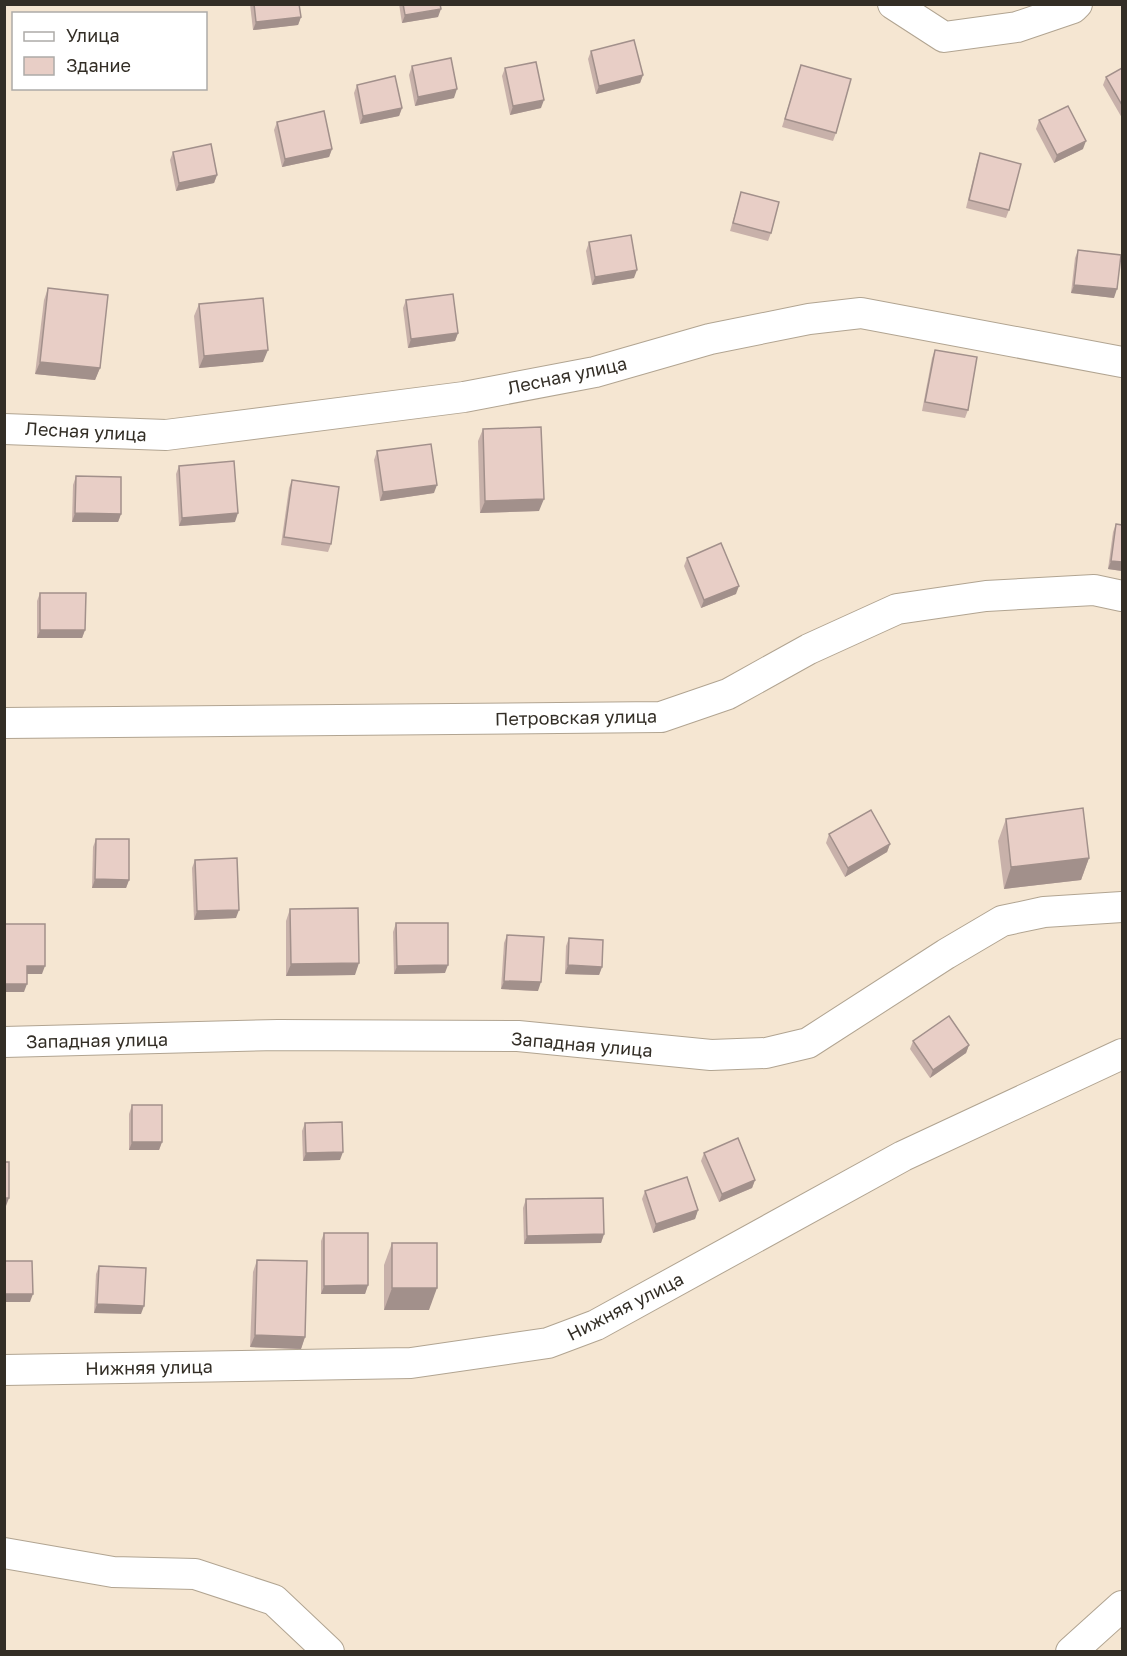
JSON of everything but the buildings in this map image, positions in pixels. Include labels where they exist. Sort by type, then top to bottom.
[{"type":"street","points":[[893,4],[944,37],[1017,27],[1073,9],[1077,4]]},
{"type":"street","name":"Лесная улица","points":[[4,429],[166,435],[464,397],[595,372],[710,339],[809,319],[861,313],[1122,362]]},
{"type":"street","name":"Петровская улица","points":[[4,723],[662,717],[728,694],[808,649],[897,609],[986,596],[1094,590],[1122,596]]},
{"type":"street","name":"Западная улица","points":[[4,1042],[278,1035],[518,1036],[711,1055],[766,1053],[808,1043],[936,960],[1002,921],[1044,912],[1122,907]]},
{"type":"street","name":"Нижняя улица","points":[[4,1370],[411,1363],[548,1343],[596,1325],[903,1156],[1122,1054]]},
{"type":"street","points":[[4,1553],[113,1572],[195,1574],[274,1600],[329,1652]]},
{"type":"street","points":[[1071,1652],[1122,1606]]}]
